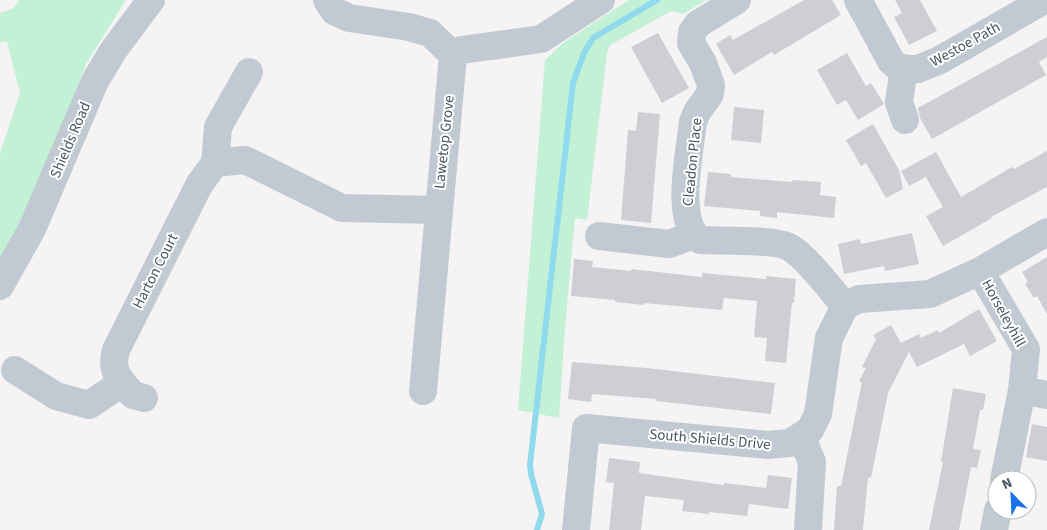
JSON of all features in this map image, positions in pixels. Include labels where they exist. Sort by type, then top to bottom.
[{"type":"street","name":"Shields Road","points":[[0,286],[32,229],[95,82],[113,51],[151,0]]},
{"type":"street","points":[[327,0],[334,11],[349,18],[409,27],[430,33],[453,55],[461,50],[541,39],[601,0]]},
{"type":"street","name":"Cleadon Place","points":[[694,236],[687,220],[685,196],[693,122],[697,112],[710,94],[711,85],[703,63],[691,43],[692,32],[698,24],[738,0]]},
{"type":"street","points":[[858,0],[891,61],[904,68],[899,102],[905,120]]},
{"type":"street","name":"Westoe Path","points":[[904,68],[918,69],[940,60],[1044,0]]},
{"type":"street","name":"Lawetop Grove","points":[[423,391],[453,55]]},
{"type":"street","points":[[249,72],[218,127],[215,163],[245,160],[342,208],[438,210]]},
{"type":"street","name":"Harton Court","points":[[15,370],[56,396],[89,405],[133,390],[114,371],[113,361],[116,350],[199,185],[215,163]]},
{"type":"street","points":[[808,530],[812,462],[801,436],[810,430],[818,414],[828,338],[845,306],[859,300],[930,294],[980,271],[1047,232]]},
{"type":"street","points":[[599,236],[669,244],[694,236],[700,240],[768,242],[788,246],[798,253],[845,306]]},
{"type":"street","name":"Horseleyhill","points":[[980,271],[1026,349],[1034,392],[1007,470]]},
{"type":"street","name":"South Shields Drive","points":[[576,530],[586,428],[768,445],[790,443],[801,436]]},
{"type":"green space","points":[[19,0],[126,0],[86,64],[31,207],[0,261],[0,154],[20,93],[7,41],[0,43],[0,13],[14,8]]},
{"type":"green space","points":[[629,0],[706,0],[683,14],[671,11],[610,45],[607,53],[587,220],[575,218],[559,418],[518,410],[545,60],[563,43]]},
{"type":"building","points":[[804,0],[832,0],[841,15],[774,55],[772,52],[734,75],[716,44],[730,35],[733,40]]},
{"type":"building","points":[[895,0],[920,0],[937,31],[909,45],[894,17],[902,13]]},
{"type":"building","points":[[658,33],[689,88],[662,103],[631,47]]},
{"type":"building","points":[[1047,37],[1047,57],[1039,62],[1046,75],[932,139],[920,118],[918,108]]},
{"type":"building","points":[[847,53],[866,86],[871,83],[884,104],[858,120],[846,100],[837,105],[817,70]]},
{"type":"building","points":[[734,107],[764,110],[761,143],[731,140]]},
{"type":"building","points":[[638,112],[660,114],[651,223],[621,220],[628,130],[636,131]]},
{"type":"building","points":[[873,124],[899,170],[903,189],[886,198],[866,163],[861,166],[846,140]]},
{"type":"building","points":[[1047,151],[1047,187],[991,217],[943,246],[926,216],[943,207],[926,177],[909,186],[901,171],[936,152],[961,197],[1012,167],[1014,169]]},
{"type":"building","points":[[708,172],[731,174],[731,177],[792,182],[793,180],[821,182],[820,195],[836,197],[834,218],[777,212],[777,218],[760,216],[760,211],[704,206]]},
{"type":"building","points":[[912,233],[919,264],[885,271],[884,266],[844,274],[838,244],[860,239],[861,244]]},
{"type":"building","points":[[1047,257],[1047,314],[1037,296],[1034,298],[1025,284],[1028,282],[1022,272]]},
{"type":"building","points":[[574,259],[593,261],[592,267],[631,271],[631,269],[702,277],[702,273],[766,279],[766,276],[796,279],[786,363],[765,361],[767,338],[754,337],[757,301],[724,298],[722,310],[644,303],[644,305],[571,296]]},
{"type":"building","points":[[979,309],[997,341],[970,356],[964,344],[917,367],[909,352],[888,393],[871,478],[868,477],[863,530],[834,530],[837,486],[841,486],[862,382],[859,381],[866,368],[862,367],[876,339],[873,335],[891,325],[901,343],[919,334],[921,338],[938,330],[939,333]]},
{"type":"building","points":[[572,362],[647,368],[775,383],[771,414],[656,401],[656,399],[592,394],[591,402],[568,399]]},
{"type":"building","points":[[953,388],[986,394],[983,410],[980,410],[973,449],[981,450],[977,468],[971,467],[959,530],[929,530],[943,462],[941,462]]},
{"type":"building","points":[[1032,424],[1047,427],[1047,461],[1026,457]]},
{"type":"building","points":[[609,458],[640,462],[639,473],[724,485],[724,483],[766,488],[768,475],[792,478],[788,509],[749,504],[747,516],[709,512],[709,514],[682,511],[684,500],[645,496],[641,530],[609,530],[614,483],[606,482]]},
{"type":"waterway","points":[[537,530],[542,514],[530,465],[573,83],[584,53],[593,38],[657,0]]}]
